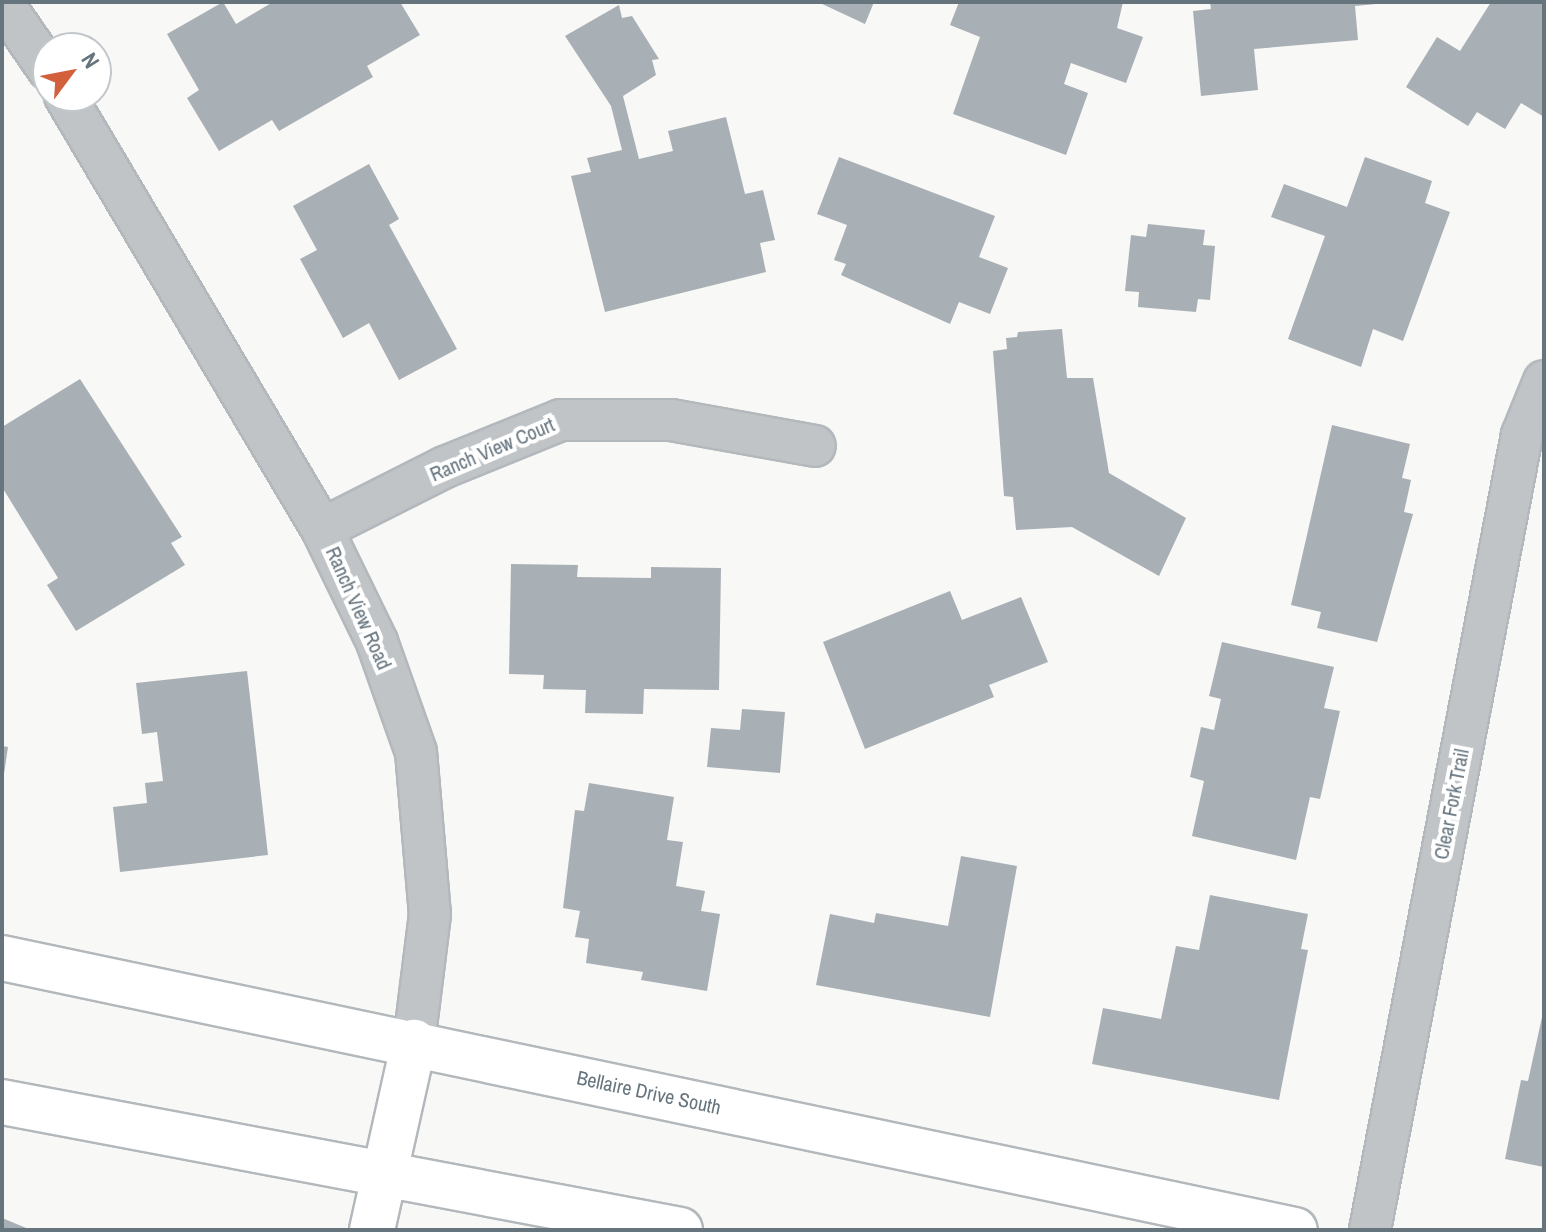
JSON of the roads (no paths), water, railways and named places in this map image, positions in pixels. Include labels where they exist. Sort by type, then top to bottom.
[{"type":"main road","name":"Bellaire Drive South","points":[[2,958],[414,1042],[1295,1230]]},
{"type":"main road","name":"Ranch View Road","points":[[372,1230],[414,1042]]},
{"type":"main road","points":[[2,1102],[680,1230]]},
{"type":"street","points":[[2,2],[32,46]]},
{"type":"street","name":"Ranch View Road","points":[[74,112],[322,529],[377,642],[416,752],[430,914],[414,1042]]},
{"type":"street","name":"Clear Fork Trail","points":[[1370,1230],[1522,435],[1544,381]]},
{"type":"street","name":"Ranch View Court","points":[[322,529],[445,467],[561,420],[671,420],[815,446]]}]
